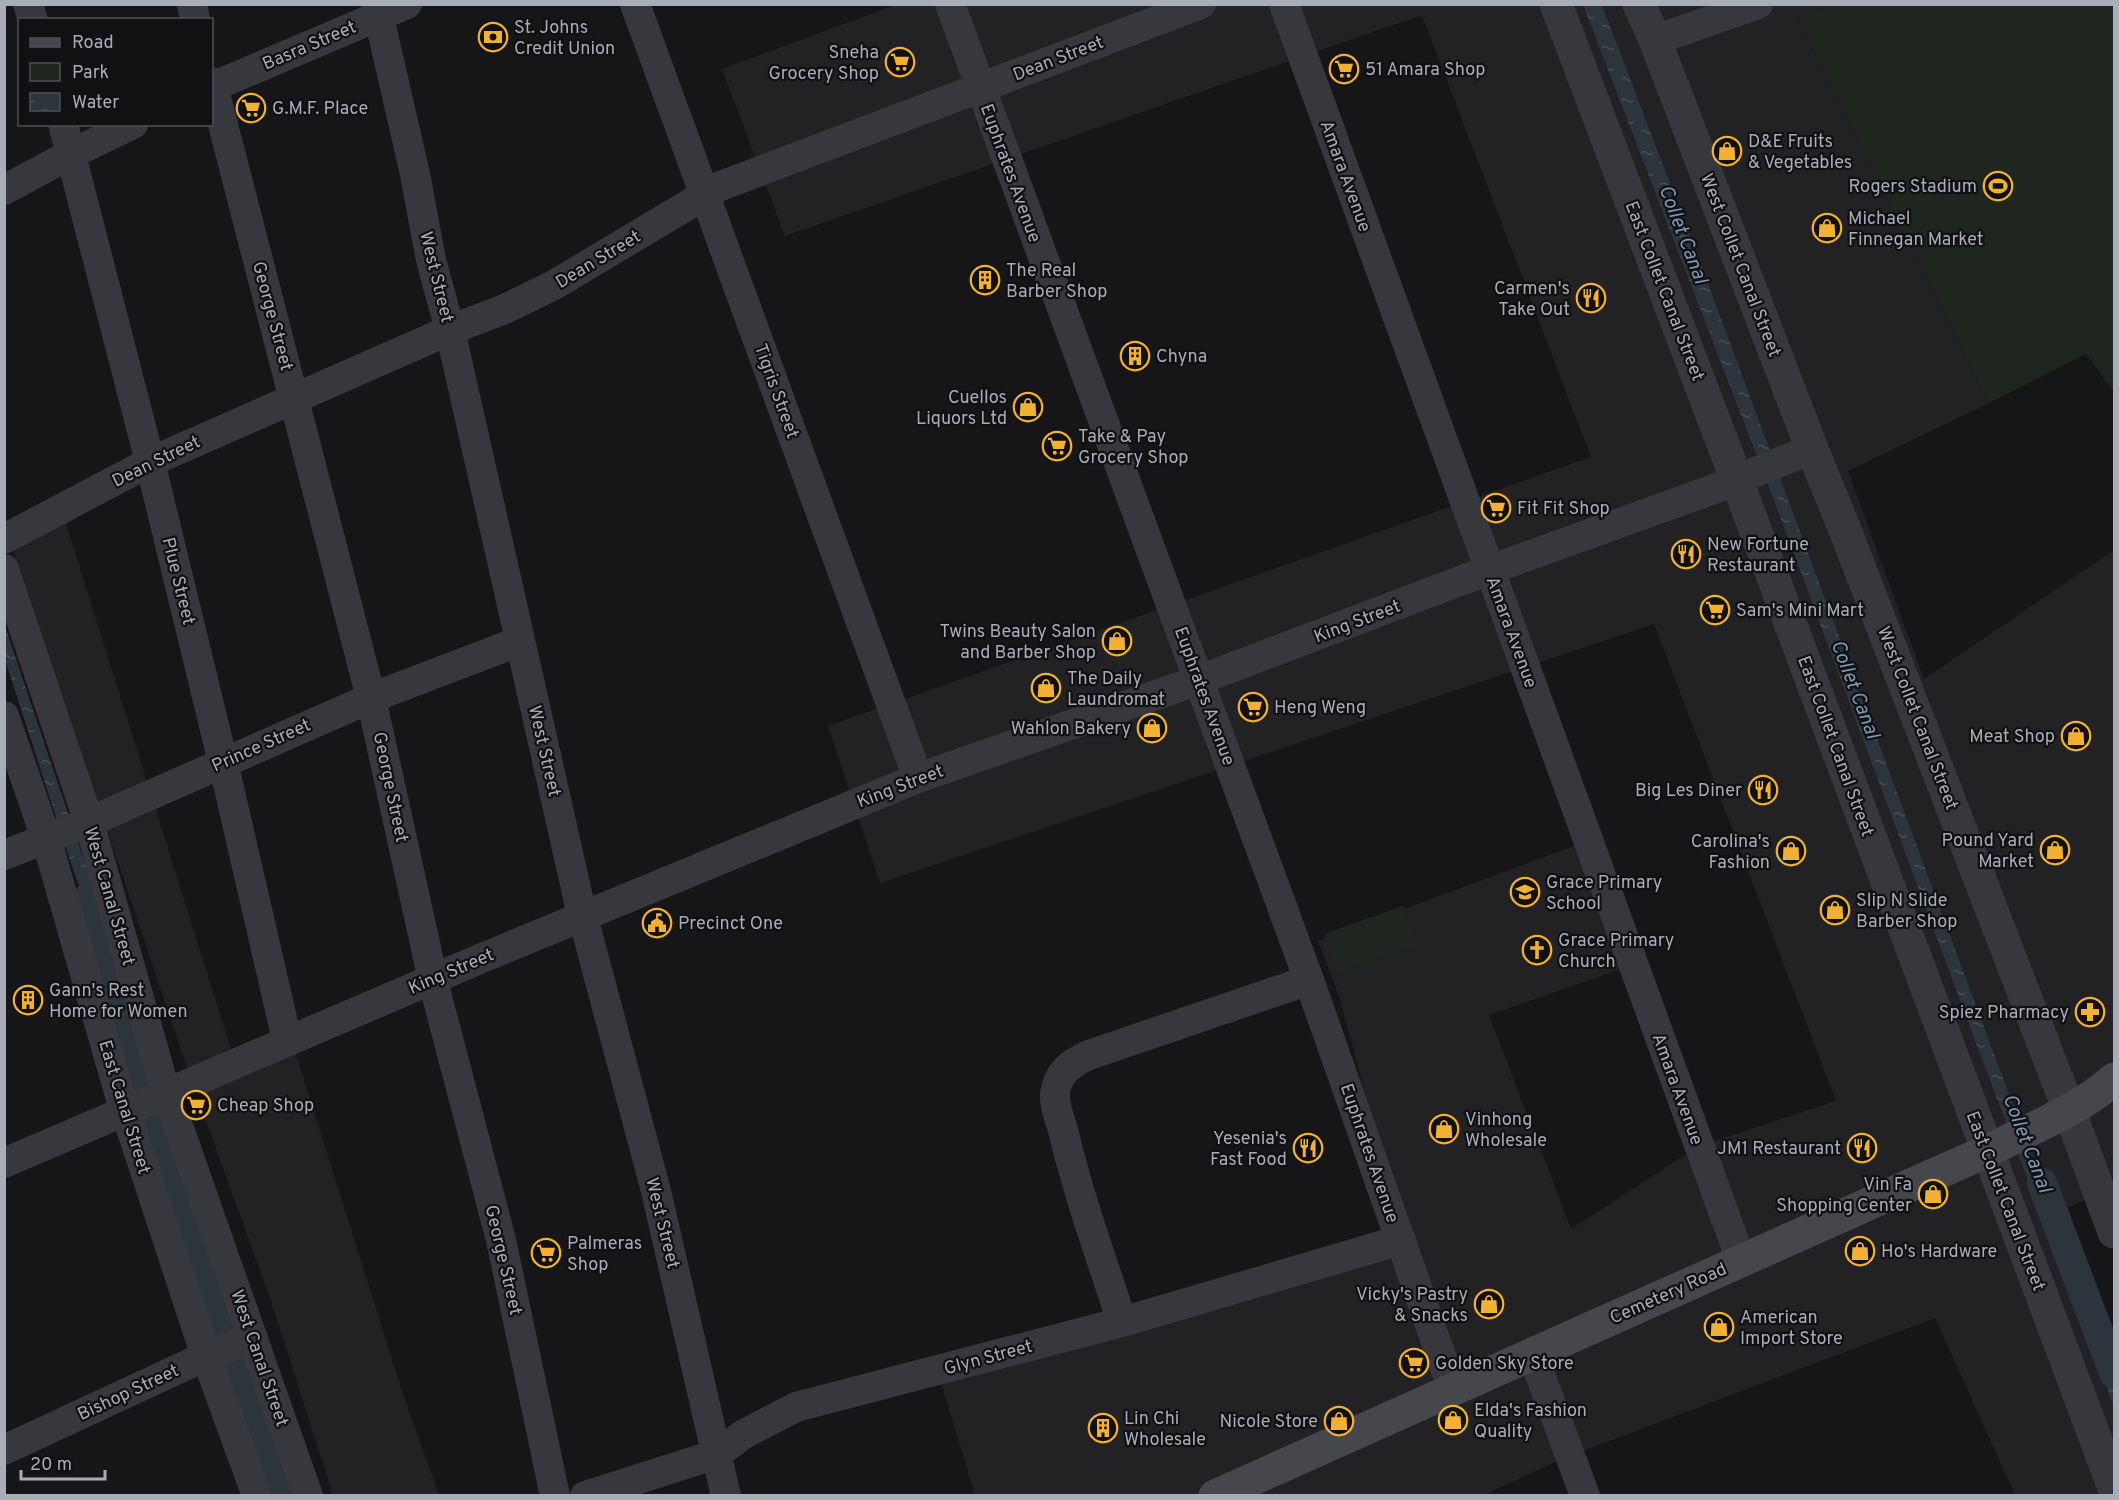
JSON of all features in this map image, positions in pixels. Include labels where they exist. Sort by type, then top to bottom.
[{"type":"main road","name":"Cemetery Road","points":[[1215,1496],[1994,1147],[2100,1092],[2115,1079]]},
{"type":"street","name":"Basra Street","points":[[213,85],[377,10],[407,4]]},
{"type":"street","name":"Tigris Street","points":[[635,4],[918,778]]},
{"type":"street","name":"Euphrates Avenue","points":[[950,4],[1309,980],[1453,1390]]},
{"type":"street","name":"Dean Street","points":[[4,539],[150,462],[294,397],[507,308],[554,285],[718,187],[1202,4]]},
{"type":"street","name":"Amara Avenue","points":[[1284,4],[1741,1260]]},
{"type":"street","name":"East Collet Canal Street","points":[[1556,4],[1745,477],[1994,1147],[2115,1488]]},
{"type":"street","name":"West Collet Canal Street","points":[[1639,4],[1655,40],[1800,454],[1853,552],[2057,1116],[2115,1232]]},
{"type":"street","points":[[1655,40],[1758,4]]},
{"type":"street","name":"West Street","points":[[377,10],[415,174],[431,260],[450,330],[583,917],[656,1191],[726,1496]]},
{"type":"street","name":"George Street","points":[[213,89],[371,698],[433,979],[501,1240],[555,1496]]},
{"type":"street","name":"Plue Street","points":[[64,126],[150,462],[223,762],[287,1040]]},
{"type":"street","points":[[4,190],[129,126]]},
{"type":"street","name":"King Street","points":[[4,1163],[145,1104],[287,1040],[918,778],[1199,680],[1489,570],[1745,477],[1800,454]]},
{"type":"street","name":"West Canal Street","points":[[4,569],[67,830],[145,1104],[230,1347],[308,1496]]},
{"type":"street","name":"Prince Street","points":[[4,855],[371,698],[520,641]]},
{"type":"street","name":"East Canal Street","points":[[4,716],[67,830],[145,1104],[230,1347],[257,1496]]},
{"type":"street","points":[[1122,1322],[1068,1152],[1055,1096],[1064,1070],[1076,1061],[1309,980]]},
{"type":"street","name":"Glyn Street","points":[[585,1496],[717,1454],[744,1434],[796,1407],[1122,1322],[1401,1240]]},
{"type":"street","name":"Bishop Street","points":[[4,1450],[230,1347]]},
{"type":"street","points":[[1532,1353],[1585,1496]]},
{"type":"shaded area","points":[[895,5],[1583,5],[1778,511],[2114,1407],[2114,1495],[2015,1495],[1935,1318],[1562,1459],[1484,1495],[975,1495],[940,1379],[1404,1240],[1340,999],[1318,941],[1582,843],[1627,967],[1489,1015],[1571,1229],[1699,1146],[1836,1101],[1654,624],[880,883],[828,726],[1591,457],[1422,15],[785,236],[722,69]]},
{"type":"shaded area","points":[[1602,5],[1838,5],[1797,18],[1989,403],[1848,471],[1924,679],[2114,550],[2114,1189],[2053,1213],[1702,267]]},
{"type":"shaded area","points":[[63,514],[236,1065],[292,1042],[403,1394],[439,1495],[333,1495],[272,1304],[186,1065],[9,536]]},
{"type":"green space","name":"Rogers Stadium","points":[[1838,4],[2114,5],[2114,392],[2086,354],[1989,403],[1797,18]]},
{"type":"green space","points":[[1403,906],[1417,945],[1337,972],[1324,934]]},
{"type":"water","points":[[1583,5],[1602,5],[1702,267],[2114,1377],[2114,1407],[1778,511]]},
{"type":"water","points":[[4,623],[303,1495],[289,1495],[169,1139],[71,863],[5,660]]},
{"type":"waterway","points":[[87,899],[151,1126],[222,1325],[289,1496]]},
{"type":"waterway","name":"Collet Canal","points":[[2042,1183],[2114,1373]]},
{"type":"place","name":"St. Johns Credit Union","points":[[493,37]]},
{"type":"place","name":"Sneha Grocery Shop","points":[[900,62]]},
{"type":"place","name":"51 Amara Shop","points":[[1344,69]]},
{"type":"place","name":"G.M.F. Place","points":[[251,108]]},
{"type":"place","name":"D&E Fruits & Vegetables","points":[[1727,151]]},
{"type":"place","name":"Rogers Stadium","points":[[1998,186]]},
{"type":"place","name":"Michael Finnegan Market","points":[[1827,228]]},
{"type":"place","name":"The Real Barber Shop","points":[[985,280]]},
{"type":"place","name":"Carmen's Take Out","points":[[1591,298]]},
{"type":"place","name":"Chyna","points":[[1135,356]]},
{"type":"place","name":"Cuellos Liquors Ltd","points":[[1028,407]]},
{"type":"place","name":"Take & Pay Grocery Shop","points":[[1057,446]]},
{"type":"place","name":"Fit Fit Shop","points":[[1496,508]]},
{"type":"place","name":"New Fortune Restaurant","points":[[1686,554]]},
{"type":"place","name":"Sam's Mini Mart","points":[[1715,610]]},
{"type":"place","name":"Twins Beauty Salon and Barber Shop","points":[[1117,641]]},
{"type":"place","name":"The Daily Laundromat","points":[[1046,688]]},
{"type":"place","name":"Heng Weng","points":[[1253,707]]},
{"type":"place","name":"Wahlon Bakery","points":[[1152,728]]},
{"type":"place","name":"Meat Shop","points":[[2076,736]]},
{"type":"place","name":"Big Les Diner","points":[[1763,790]]},
{"type":"place","name":"Pound Yard Market","points":[[2055,850]]},
{"type":"place","name":"Carolina's Fashion","points":[[1791,851]]},
{"type":"place","name":"Grace Primary School","points":[[1525,892]]},
{"type":"place","name":"Slip N Slide Barber Shop","points":[[1835,910]]},
{"type":"place","name":"Precinct One","points":[[657,923]]},
{"type":"place","name":"Grace Primary Church","points":[[1537,950]]},
{"type":"place","name":"Gann's Rest Home for Women","points":[[28,1000]]},
{"type":"place","name":"Spiez Pharmacy","points":[[2090,1012]]},
{"type":"place","name":"Cheap Shop","points":[[196,1105]]},
{"type":"place","name":"Vinhong Wholesale","points":[[1444,1129]]},
{"type":"place","name":"Yesenia's Fast Food","points":[[1308,1148]]},
{"type":"place","name":"JM1 Restaurant","points":[[1862,1148]]},
{"type":"place","name":"Vin Fa Shopping Center","points":[[1933,1194]]},
{"type":"place","name":"Ho's Hardware","points":[[1860,1251]]},
{"type":"place","name":"Palmeras Shop","points":[[546,1253]]},
{"type":"place","name":"Vicky's Pastry & Snacks","points":[[1489,1304]]},
{"type":"place","name":"American Import Store","points":[[1719,1327]]},
{"type":"place","name":"Golden Sky Store","points":[[1414,1363]]},
{"type":"place","name":"Elda's Fashion Quality","points":[[1453,1420]]},
{"type":"place","name":"Nicole Store","points":[[1339,1421]]},
{"type":"place","name":"Lin Chi Wholesale","points":[[1103,1428]]}]
